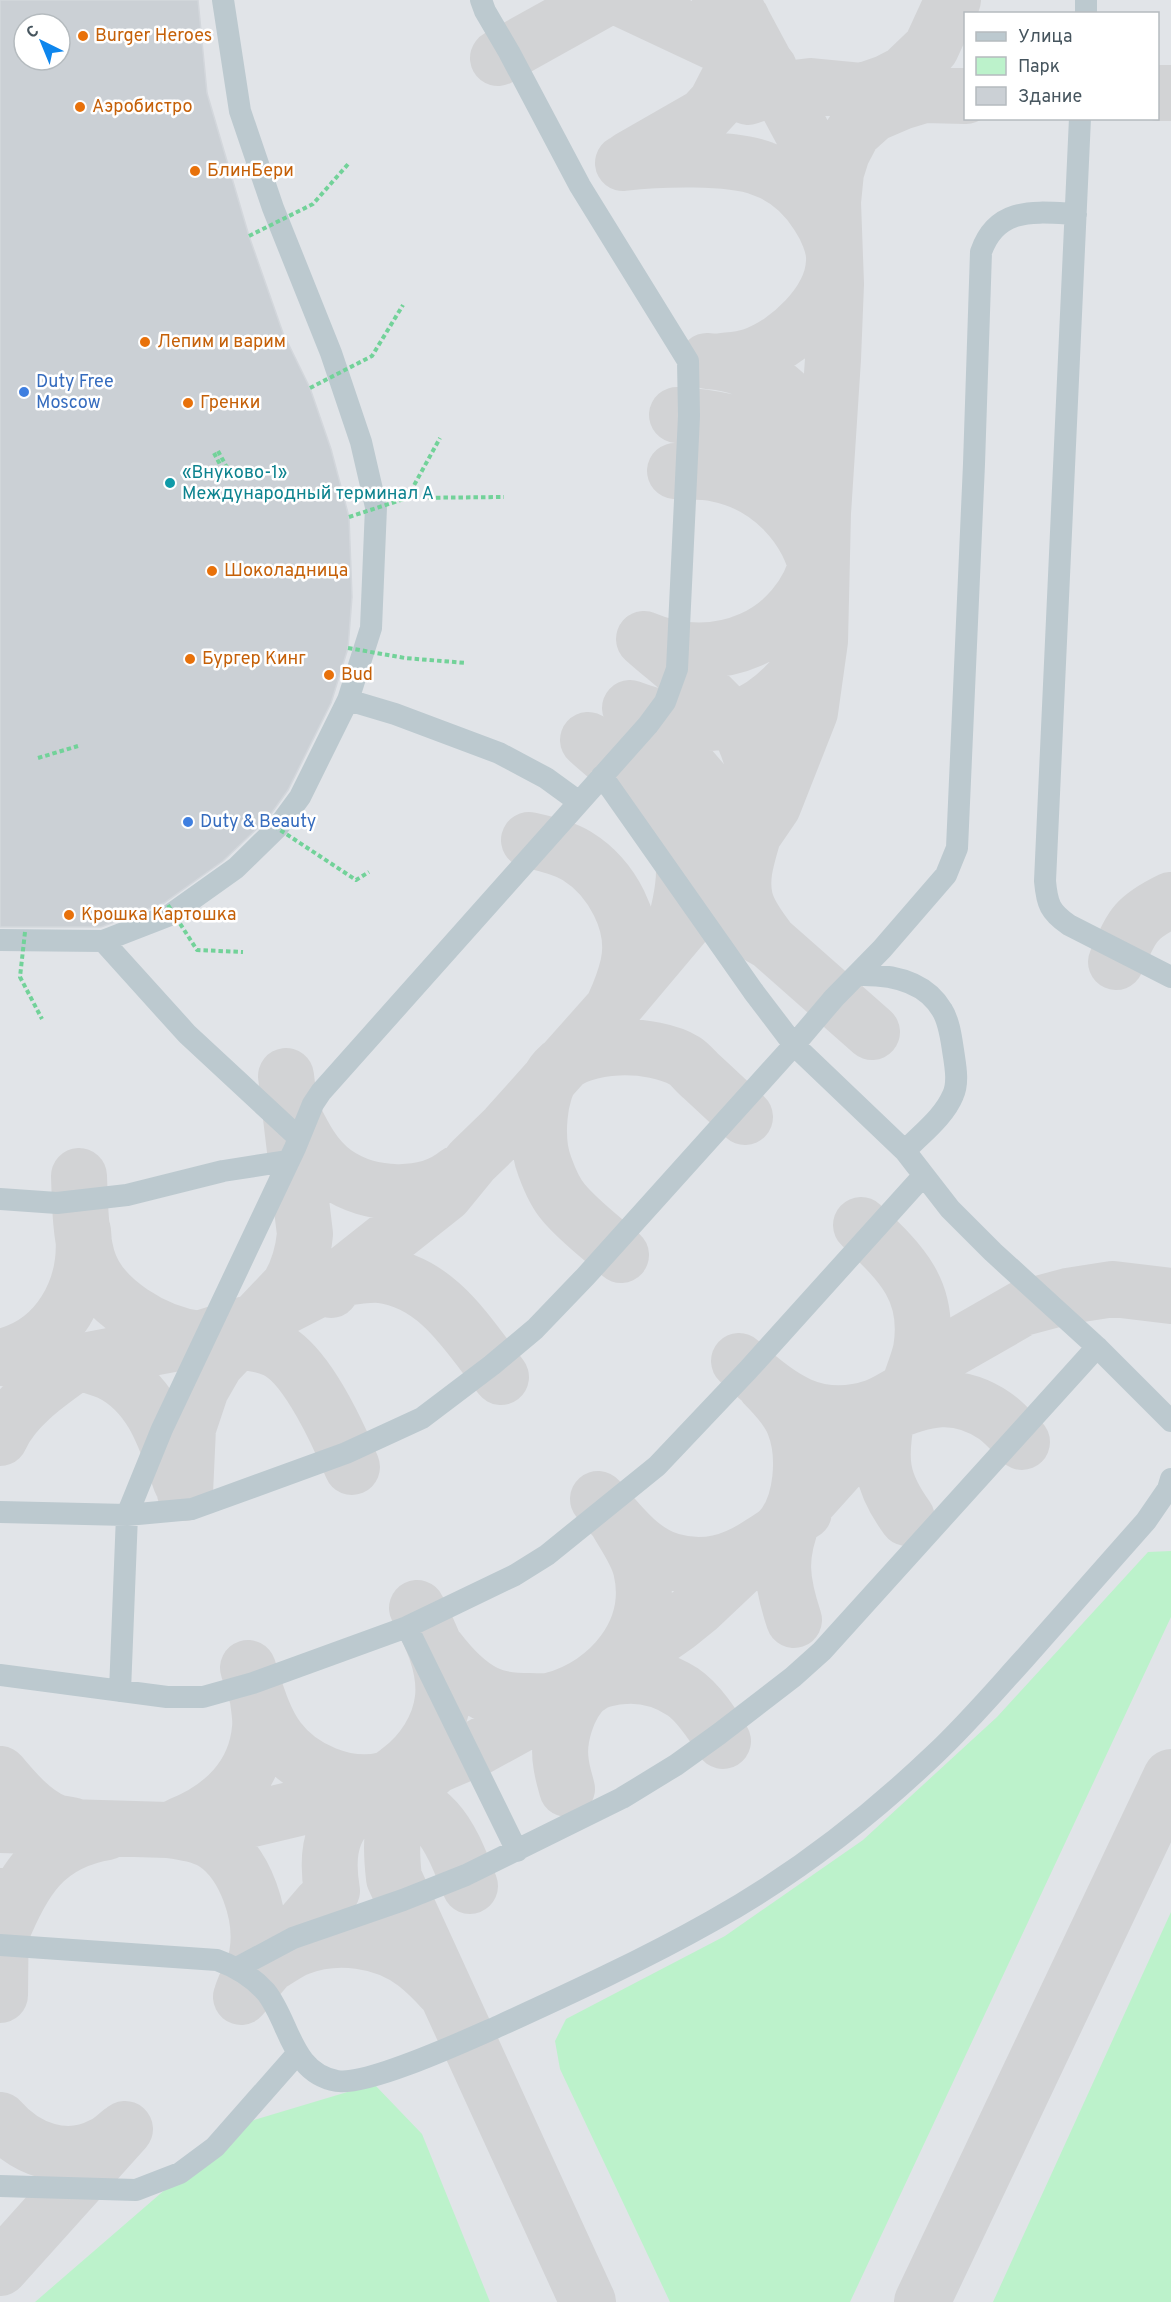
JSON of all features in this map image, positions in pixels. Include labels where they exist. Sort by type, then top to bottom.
[{"type":"lane","points":[[0,940],[103,941],[170,915],[236,867],[278,827],[300,797],[348,700],[371,628],[376,507],[361,442],[331,353],[273,207],[240,111],[224,0]]},
{"type":"lane","points":[[120,1691],[127,1515],[166,1419],[313,1104],[321,1092],[648,725],[665,702],[677,669],[689,416],[688,361],[580,186],[481,0]]},
{"type":"lane","points":[[1080,120],[1046,869],[1047,897],[1057,917],[1171,977]]},
{"type":"lane","points":[[0,1512],[127,1515],[192,1509],[346,1453],[422,1418],[535,1329],[612,1247],[834,998],[882,949],[946,875],[957,848],[974,476],[981,252],[989,232],[1007,218],[1043,213],[1076,214]]},
{"type":"lane","points":[[348,700],[394,714],[499,753],[546,778],[579,802]]},
{"type":"lane","points":[[602,777],[753,991],[794,1045],[904,1151],[950,1209],[993,1252],[1097,1347],[1171,1421]]},
{"type":"lane","points":[[103,941],[187,1034],[299,1138]]},
{"type":"lane","points":[[857,975],[882,974],[912,984],[934,999],[943,1011],[950,1032],[955,1092],[936,1120],[904,1151]]},
{"type":"lane","points":[[0,1199],[57,1203],[127,1195],[223,1171],[287,1161]]},
{"type":"lane","points":[[0,1675],[167,1698],[203,1697],[253,1683],[407,1627],[515,1575],[547,1555],[657,1466],[708,1414],[923,1176]]},
{"type":"lane","points":[[237,1968],[293,1938],[404,1900],[466,1875],[622,1798],[676,1765],[793,1677],[822,1652],[1097,1347]]},
{"type":"lane","points":[[0,1945],[217,1960],[237,1968],[249,1975],[265,1992],[297,2054],[307,2067],[320,2076],[338,2081],[383,2072],[468,2040],[620,1971],[714,1920],[804,1862],[870,1811],[935,1754],[985,1702],[1146,1521],[1168,1489],[1171,1479]]},
{"type":"lane","points":[[407,1627],[517,1851]]},
{"type":"lane","points":[[0,2186],[136,2190],[172,2176],[201,2159],[215,2147],[297,2054]]},
{"type":"path","points":[[249,236],[313,204],[349,164]]},
{"type":"path","points":[[310,388],[372,356],[403,305]]},
{"type":"path","points":[[407,498],[440,438]]},
{"type":"path","points":[[216,452],[229,477]]},
{"type":"path","points":[[349,517],[407,498],[504,497]]},
{"type":"path","points":[[348,648],[405,658],[466,663]]},
{"type":"path","points":[[38,758],[78,746]]},
{"type":"path","points":[[268,822],[356,880],[369,872]]},
{"type":"path","points":[[168,905],[197,950],[243,952]]},
{"type":"path","points":[[25,932],[20,977],[42,1019]]},
{"type":"shaded area","points":[[0,0],[1171,0],[1171,2302],[0,2302]]},
{"type":"green space","points":[[1171,1551],[1171,1617],[850,2302],[670,2302],[560,2069],[555,2041],[566,2019],[725,1936],[863,1840],[997,1717],[1148,1552]]},
{"type":"green space","points":[[1171,1912],[1171,2302],[993,2302]]},
{"type":"green space","points":[[374,2084],[422,2134],[490,2302],[35,2302],[241,2124]]},
{"type":"building","name":"«Внуково-1» Международный терминал А","points":[[0,0],[198,0],[207,93],[249,236],[283,333],[310,388],[331,449],[349,517],[352,597],[348,648],[331,703],[288,790],[268,818],[223,861],[164,903],[101,927],[0,927]]},
{"type":"taxiway","points":[[498,58],[602,0]]},
{"type":"taxiway","points":[[624,0],[769,68]]},
{"type":"taxiway","points":[[629,159],[704,116],[716,103],[734,68],[742,19],[720,0]]},
{"type":"taxiway","points":[[883,94],[931,48],[953,0]]},
{"type":"taxiway","points":[[735,7],[823,171],[833,202]]},
{"type":"taxiway","points":[[748,97],[762,92],[811,86],[863,91],[886,83],[911,70]]},
{"type":"taxiway","points":[[1159,93],[1171,93]]},
{"type":"taxiway","points":[[0,1358],[78,1362],[199,1339],[256,1321],[338,1279],[445,1194],[472,1161],[506,1128],[613,1008],[730,869],[773,806],[810,712],[820,641],[823,513],[836,284],[833,202],[836,172],[842,153],[853,132],[873,114],[924,95],[964,96]]},
{"type":"taxiway","points":[[623,163],[655,160],[714,160],[763,169],[787,182],[801,193],[813,207],[827,231],[834,255],[832,276],[817,306],[806,319],[780,342],[766,350],[748,357],[716,362]]},
{"type":"taxiway","points":[[707,361],[729,364],[749,371],[784,393],[810,426],[823,467]]},
{"type":"taxiway","points":[[677,415],[725,421],[763,436],[780,447],[794,462],[819,504]]},
{"type":"taxiway","points":[[675,471],[712,473],[736,479],[770,498],[796,525],[807,542],[819,578]]},
{"type":"taxiway","points":[[644,639],[671,648],[699,651],[726,648],[751,640],[774,626],[793,608],[809,585],[819,557]]},
{"type":"taxiway","points":[[644,639],[713,699],[736,726],[749,750],[757,787],[757,811],[743,883],[745,899],[752,916],[770,942]]},
{"type":"taxiway","points":[[630,708],[662,718],[690,723],[716,722],[740,717],[761,706],[782,690],[820,641]]},
{"type":"taxiway","points":[[630,708],[674,749],[711,792],[718,834],[715,864],[707,894]]},
{"type":"taxiway","points":[[588,740],[650,796],[663,813],[681,850],[684,871],[683,888],[671,939]]},
{"type":"taxiway","points":[[529,840],[560,848],[577,856],[601,876],[619,903],[629,934],[630,950],[628,966],[614,1005]]},
{"type":"taxiway","points":[[1116,962],[1136,924],[1149,912],[1171,900]]},
{"type":"taxiway","points":[[737,929],[754,933],[770,942],[872,1032]]},
{"type":"taxiway","points":[[621,1255],[570,1210],[556,1191],[545,1167],[540,1144],[540,1117],[545,1090],[556,1070],[568,1061],[600,1049],[655,1050],[685,1061],[745,1117]]},
{"type":"taxiway","points":[[185,1493],[188,1428],[201,1389],[216,1363],[289,1286],[302,1255],[305,1234],[286,1076]]},
{"type":"taxiway","points":[[292,1113],[305,1138],[321,1160],[335,1173],[364,1187],[380,1191],[414,1191],[445,1182],[458,1173]]},
{"type":"taxiway","points":[[79,1176],[81,1216],[87,1257],[104,1288],[132,1313],[166,1330],[200,1339],[258,1344],[276,1350],[288,1358],[300,1371],[321,1403],[352,1467]]},
{"type":"taxiway","points":[[739,1361],[784,1397],[817,1411],[854,1412],[875,1407],[908,1390],[921,1350],[923,1329],[917,1294],[900,1265],[861,1225]]},
{"type":"taxiway","points":[[0,1357],[38,1340],[66,1311],[81,1273],[84,1252],[83,1231]]},
{"type":"taxiway","points":[[331,1290],[338,1279],[370,1275],[400,1280],[419,1288],[435,1299],[464,1328],[501,1377]]},
{"type":"taxiway","points":[[0,1825],[168,1830],[248,1820],[370,1791],[386,1780],[435,1766],[477,1748],[588,1687],[699,1607],[794,1517],[908,1390],[948,1351],[1023,1308],[1068,1296],[1113,1289],[1171,1296]]},
{"type":"taxiway","points":[[0,1438],[6,1426],[23,1405],[78,1362],[109,1372],[137,1392],[156,1419],[181,1482]]},
{"type":"taxiway","points":[[598,1499],[622,1527],[649,1551],[684,1564],[707,1565],[730,1560],[772,1537],[781,1529],[794,1506],[798,1493],[801,1464],[798,1436],[794,1424],[781,1403],[764,1384]]},
{"type":"taxiway","points":[[907,1518],[891,1493],[884,1470],[883,1445],[887,1415],[927,1401],[941,1399],[967,1402],[995,1416],[1022,1442]]},
{"type":"taxiway","points":[[794,1620],[784,1581],[785,1544],[794,1517],[804,1512]]},
{"type":"taxiway","points":[[438,1650],[471,1684],[501,1699],[550,1701],[573,1693],[592,1682],[624,1652],[635,1634],[641,1614],[644,1592],[641,1569],[634,1550],[616,1520]]},
{"type":"taxiway","points":[[248,1668],[268,1723],[278,1739],[299,1760],[340,1779],[355,1782],[386,1779],[407,1764],[422,1748],[434,1729],[443,1698],[440,1662],[417,1608]]},
{"type":"taxiway","points":[[567,1789],[560,1753],[565,1722],[580,1694],[600,1680],[633,1676],[655,1679],[670,1685],[695,1702],[723,1741]]},
{"type":"taxiway","points":[[180,1825],[196,1818],[223,1799],[244,1775],[257,1745],[260,1725],[258,1700]]},
{"type":"taxiway","points":[[435,1766],[410,1791],[397,1816],[392,1843],[394,1878],[588,2302]]},
{"type":"taxiway","points":[[0,1774],[18,1795],[39,1813],[55,1822],[74,1826]]},
{"type":"taxiway","points":[[922,2302],[1171,1777]]},
{"type":"taxiway","points":[[332,1891],[330,1859],[335,1835],[348,1813],[370,1791],[410,1802],[436,1821],[454,1848],[470,1886]]},
{"type":"taxiway","points":[[168,1830],[208,1839],[225,1851],[235,1863],[250,1892],[258,1924],[258,1940],[256,1960],[242,1994]]},
{"type":"taxiway","points":[[1,1934],[18,1897],[39,1866],[52,1854],[67,1845],[107,1832]]},
{"type":"taxiway","points":[[0,1995],[1,1896]]},
{"type":"taxiway","points":[[241,1997],[321,1904]]},
{"type":"taxiway","points":[[270,1964],[294,1950],[313,1943],[359,1941],[375,1944],[403,1956],[416,1964],[443,1990]]},
{"type":"taxiway","points":[[0,2120],[21,2139],[47,2151],[61,2154],[89,2151],[108,2142],[122,2131]]},
{"type":"taxiway","points":[[0,2268],[125,2129]]},
{"type":"place","name":"Burger Heroes","points":[[83,36]]},
{"type":"place","name":"Аэробистро","points":[[80,107]]},
{"type":"place","name":"БлинБери","points":[[195,171]]},
{"type":"place","name":"Лепим и варим","points":[[145,342]]},
{"type":"place","name":"Duty Free Moscow","points":[[24,392]]},
{"type":"place","name":"Гренки","points":[[188,403]]},
{"type":"place","name":"«Внуково-1» Международный терминал А","points":[[170,483]]},
{"type":"place","name":"Шоколадница","points":[[212,571]]},
{"type":"place","name":"Бургер Кинг","points":[[190,659]]},
{"type":"place","name":"Bud","points":[[329,675]]},
{"type":"place","name":"Duty & Beauty","points":[[188,822]]},
{"type":"place","name":"Крошка Картошка","points":[[69,915]]}]
